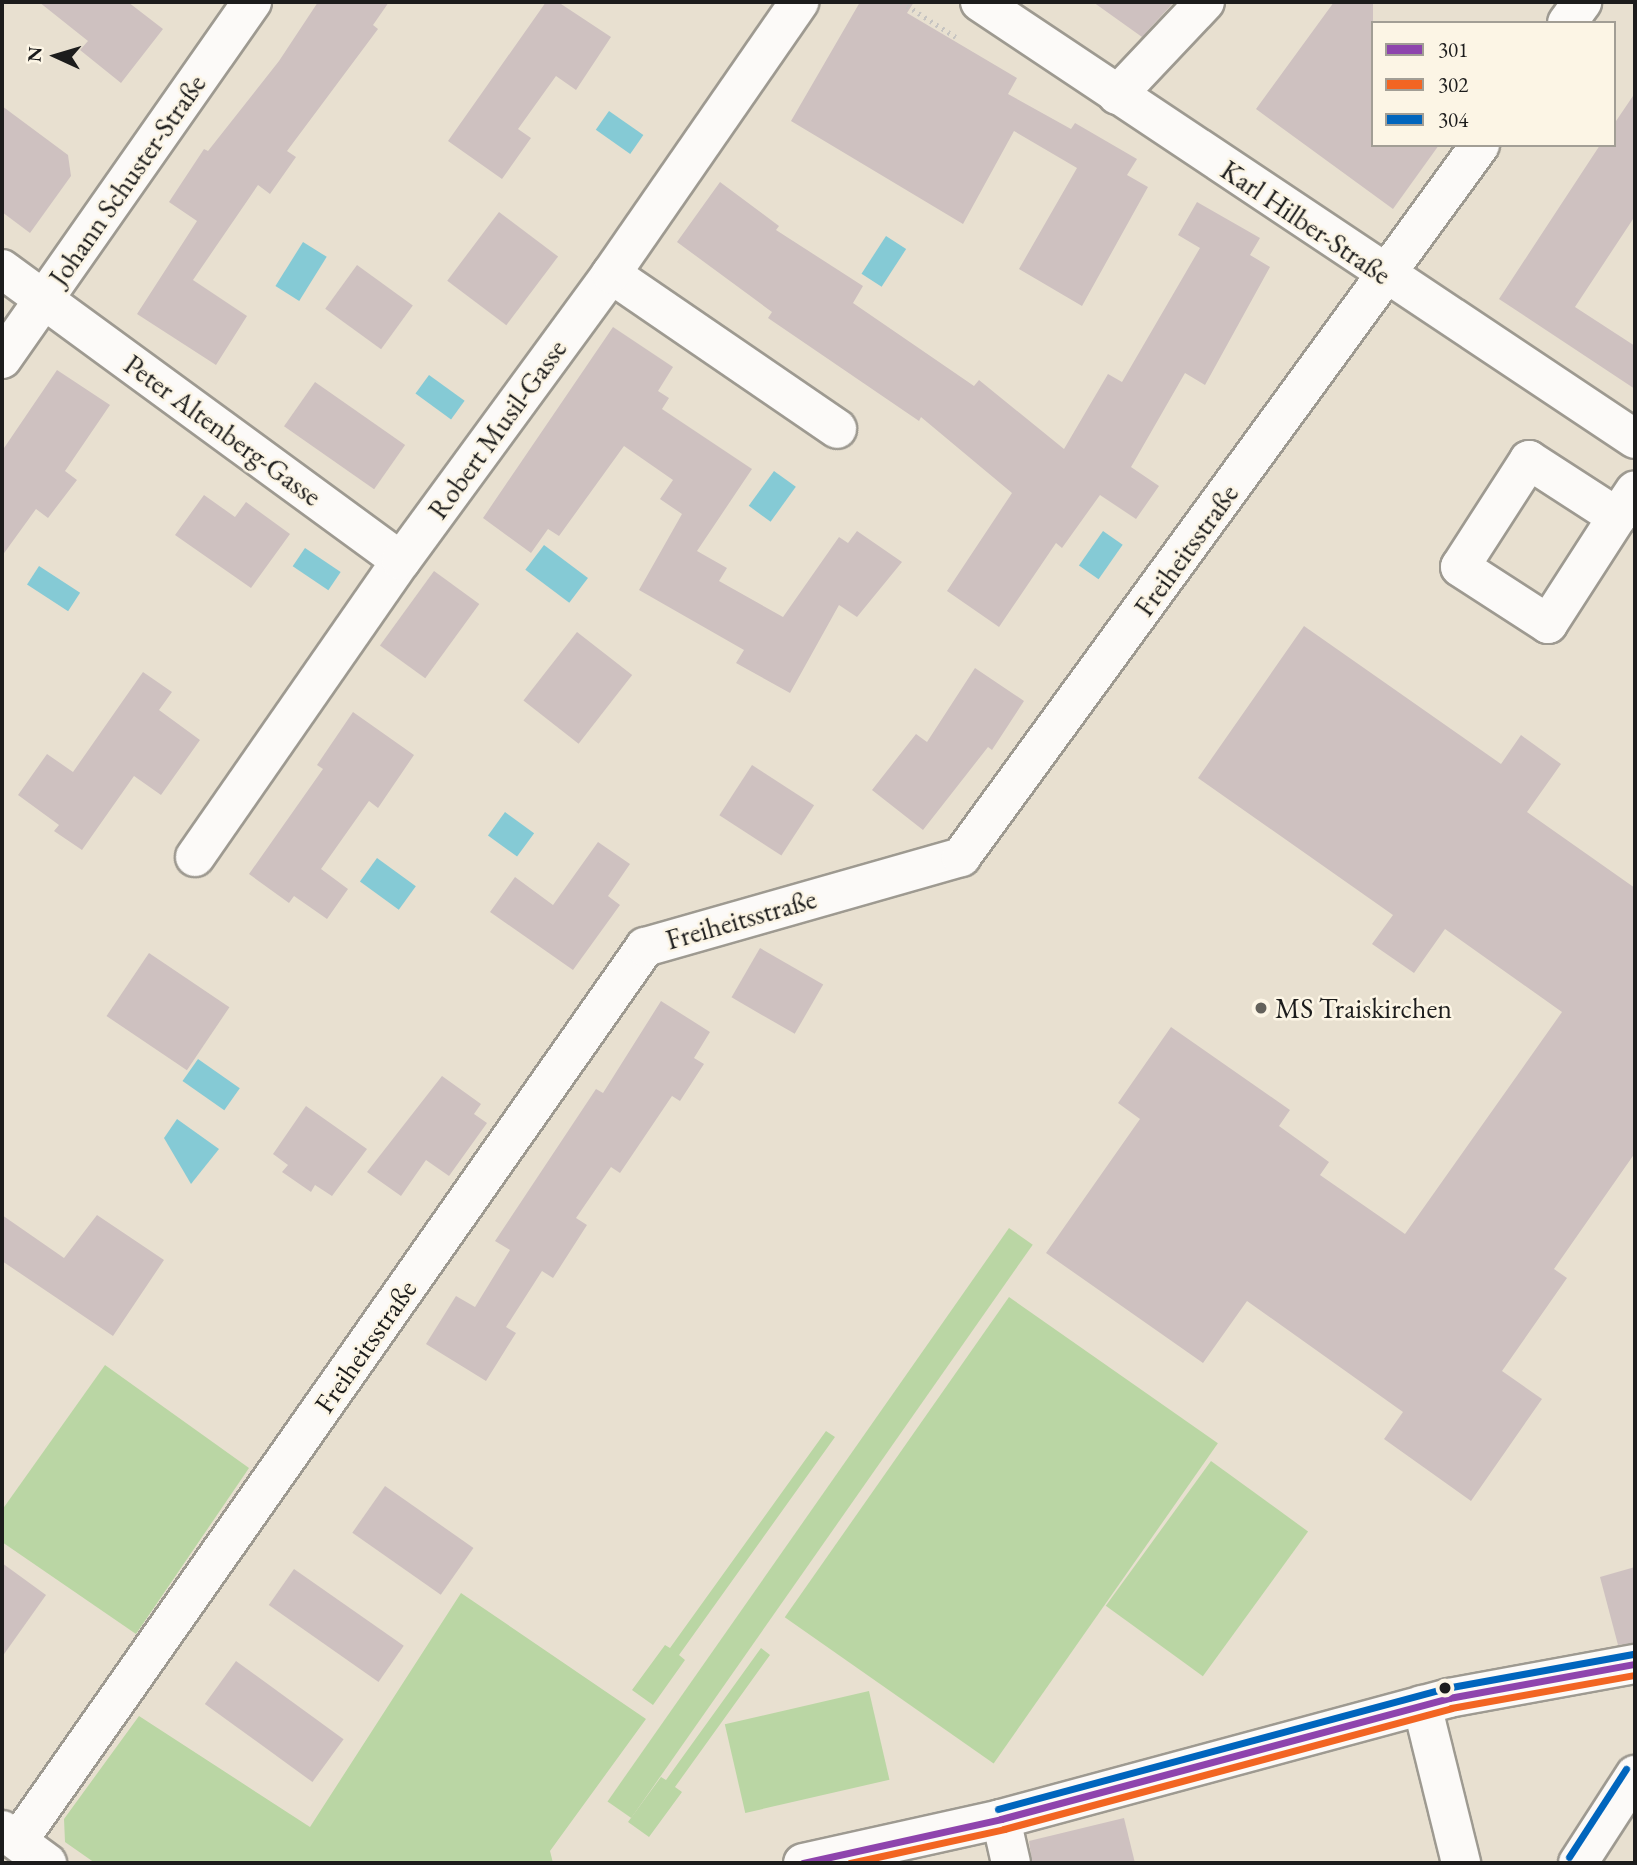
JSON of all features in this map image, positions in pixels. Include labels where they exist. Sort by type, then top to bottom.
[{"type":"street","name":"Johann Schuster-Straße","points":[[2,359],[252,2]]},
{"type":"street","name":"Robert Musil-Gasse","points":[[195,857],[401,561],[611,274],[799,2]]},
{"type":"street","name":"Karl Hilber-Straße","points":[[979,2],[1635,439]]},
{"type":"street","points":[[1117,95],[1205,2]]},
{"type":"street","points":[[1568,21],[1581,2]]},
{"type":"street","name":"Freiheitsstraße","points":[[22,1845],[645,947],[961,857],[1479,147]]},
{"type":"street","name":"Peter Altenberg-Gasse","points":[[2,269],[401,561]]},
{"type":"street","points":[[611,274],[837,429]]},
{"type":"street","points":[[803,1863],[1000,1819],[1422,1705],[1529,1680],[1635,1664]]},
{"type":"street","points":[[1422,1705],[1461,1863]]},
{"type":"street","points":[[1578,1863],[1635,1775]]},
{"type":"street","points":[[1000,1819],[1012,1863]]},
{"type":"green space","points":[[1009,1228],[1033,1245],[631,1818],[607,1801]]},
{"type":"green space","points":[[1009,1297],[1218,1443],[994,1764],[785,1617]]},
{"type":"green space","points":[[105,1365],[249,1468],[136,1634],[2,1542],[2,1510]]},
{"type":"green space","points":[[826,1431],[835,1437],[679,1655],[685,1660],[653,1705],[632,1690],[665,1645],[670,1648]]},
{"type":"green space","points":[[1211,1461],[1308,1532],[1203,1676],[1106,1606]]},
{"type":"green space","points":[[461,1593],[646,1719],[550,1851],[553,1863],[95,1863],[65,1842],[64,1819],[139,1716],[310,1827]]},
{"type":"green space","points":[[761,1648],[770,1655],[675,1787],[682,1792],[649,1837],[628,1822],[661,1777],[666,1780]]},
{"type":"green space","points":[[869,1691],[889,1780],[745,1813],[725,1724]]},
{"type":"water","points":[[609,111],[643,135],[630,154],[596,130]]},
{"type":"water","points":[[886,236],[906,249],[882,287],[861,274]]},
{"type":"water","points":[[303,242],[327,257],[299,301],[275,286]]},
{"type":"water","points":[[429,375],[465,401],[451,419],[415,394]]},
{"type":"water","points":[[774,471],[796,487],[771,522],[749,506]]},
{"type":"water","points":[[1103,531],[1123,545],[1099,579],[1079,565]]},
{"type":"water","points":[[544,545],[588,578],[569,603],[525,570]]},
{"type":"water","points":[[305,548],[341,572],[328,590],[293,566]]},
{"type":"water","points":[[39,566],[80,593],[68,611],[27,584]]},
{"type":"water","points":[[505,812],[534,833],[517,857],[488,835]]},
{"type":"water","points":[[377,858],[416,886],[399,910],[360,881]]},
{"type":"water","points":[[198,1059],[240,1088],[224,1110],[183,1081]]},
{"type":"water","points":[[177,1119],[219,1149],[191,1184],[164,1138]]},
{"type":"building","points":[[39,2],[128,2],[163,29],[121,83],[80,50],[88,41]]},
{"type":"building","points":[[318,2],[389,2],[373,25],[378,29],[287,151],[296,157],[270,194],[258,185],[193,280],[247,316],[216,365],[137,314],[197,221],[169,202],[204,149],[208,151],[279,61]]},
{"type":"building","points":[[546,2],[558,2],[611,37],[576,90],[556,76],[518,129],[531,138],[502,179],[448,141]]},
{"type":"building","points":[[860,2],[914,2],[907,13],[1017,78],[1008,94],[1071,129],[1075,123],[1137,159],[1127,175],[1148,187],[1082,306],[1019,269],[1077,168],[1014,131],[963,224],[791,121]]},
{"type":"building","points":[[1093,2],[1174,2],[1142,37]]},
{"type":"building","points":[[1334,2],[1373,2],[1371,147],[1438,147],[1393,209],[1256,109]]},
{"type":"building","points":[[1635,93],[1635,216],[1575,307],[1635,346],[1635,389],[1499,299],[1599,147],[1616,147],[1616,121]]},
{"type":"building","points":[[2,106],[68,155],[71,176],[30,233],[2,212]]},
{"type":"building","points":[[720,182],[779,226],[776,230],[863,286],[853,303],[974,386],[979,380],[1064,449],[1108,374],[1122,382],[1200,248],[1178,235],[1197,202],[1260,238],[1250,255],[1270,267],[1205,385],[1185,373],[1131,467],[1159,486],[1136,519],[1100,495],[1062,548],[1056,543],[999,627],[947,591],[1012,493],[921,417],[919,421],[768,318],[772,312],[677,242]]},
{"type":"building","points":[[499,212],[558,257],[506,325],[447,281]]},
{"type":"building","points":[[357,265],[413,306],[381,349],[325,309]]},
{"type":"building","points":[[613,327],[673,367],[658,391],[669,398],[662,409],[752,469],[697,551],[727,568],[719,581],[783,617],[839,537],[848,543],[857,531],[902,562],[857,617],[839,605],[790,693],[736,663],[744,650],[639,590],[682,514],[660,499],[673,480],[624,446],[559,536],[548,529],[531,553],[483,518]]},
{"type":"building","points":[[57,370],[110,405],[65,471],[77,480],[48,518],[36,509],[2,556],[2,451]]},
{"type":"building","points":[[315,382],[405,445],[374,489],[284,426]]},
{"type":"building","points":[[204,495],[235,517],[246,502],[290,534],[251,588],[175,535]]},
{"type":"building","points":[[434,571],[479,604],[425,678],[380,645]]},
{"type":"building","points":[[1304,626],[1501,764],[1521,735],[1561,764],[1527,812],[1635,888],[1635,1153],[1554,1269],[1567,1278],[1502,1371],[1542,1399],[1471,1501],[1384,1439],[1403,1412],[1247,1301],[1203,1363],[1046,1253],[1140,1119],[1118,1103],[1171,1027],[1290,1110],[1279,1126],[1329,1162],[1320,1175],[1405,1234],[1562,1012],[1445,929],[1414,973],[1372,944],[1393,915],[1198,778]]},
{"type":"building","points":[[577,632],[632,675],[579,744],[523,701]]},
{"type":"building","points":[[975,668],[1024,701],[992,750],[988,747],[923,830],[872,790],[916,734],[927,742]]},
{"type":"building","points":[[143,672],[172,692],[159,710],[200,740],[161,795],[134,776],[82,850],[54,831],[59,825],[18,795],[47,754],[73,772]]},
{"type":"building","points":[[353,712],[414,755],[378,808],[369,801],[321,869],[348,889],[327,919],[294,896],[289,903],[249,874],[323,769],[317,765]]},
{"type":"building","points":[[752,765],[814,805],[781,856],[719,815]]},
{"type":"building","points":[[598,842],[630,864],[608,896],[620,905],[573,970],[490,912],[515,877],[553,905]]},
{"type":"building","points":[[760,948],[823,984],[795,1034],[732,997]]},
{"type":"building","points":[[149,953],[229,1007],[187,1070],[107,1016]]},
{"type":"building","points":[[661,1001],[710,1032],[694,1058],[704,1064],[680,1101],[672,1096],[620,1173],[611,1167],[576,1218],[587,1225],[553,1278],[542,1271],[506,1327],[516,1333],[486,1381],[426,1344],[456,1296],[475,1307],[510,1250],[495,1241],[596,1089],[603,1093]]},
{"type":"building","points":[[442,1076],[481,1104],[474,1114],[487,1123],[449,1176],[426,1160],[401,1196],[367,1172]]},
{"type":"building","points":[[306,1106],[367,1149],[332,1196],[315,1185],[311,1192],[282,1172],[288,1165],[273,1154]]},
{"type":"building","points":[[2,1215],[64,1258],[97,1215],[164,1260],[113,1336],[2,1261]]},
{"type":"building","points":[[385,1486],[473,1548],[441,1595],[352,1533]]},
{"type":"building","points":[[2,1563],[46,1595],[2,1657]]},
{"type":"building","points":[[1635,1567],[1635,1643],[1618,1645],[1600,1577]]},
{"type":"building","points":[[294,1569],[404,1646],[379,1682],[269,1605]]},
{"type":"building","points":[[236,1661],[344,1739],[312,1782],[205,1704]]},
{"type":"building","points":[[1124,1818],[1135,1863],[1032,1863],[1029,1841]]},
{"type":"transit line","name":"304","points":[[998,1809],[1446,1688],[1633,1654]]},
{"type":"transit line","name":"301","points":[[803,1863],[1001,1819],[1449,1698],[1635,1664]]},
{"type":"transit line","name":"302","points":[[850,1863],[1004,1829],[1451,1708],[1635,1675]]},
{"type":"transit line","name":"304","points":[[1569,1857],[1626,1769]]},
{"type":"place","name":"MS Traiskirchen","points":[[1261,1008]]}]
